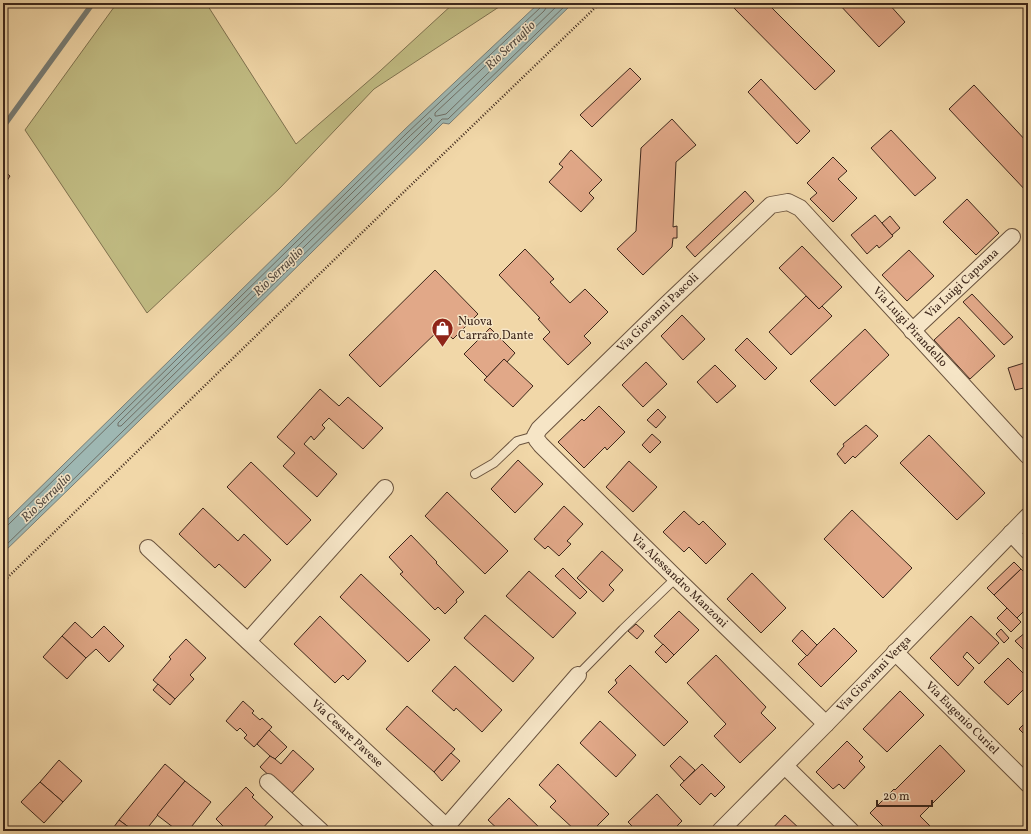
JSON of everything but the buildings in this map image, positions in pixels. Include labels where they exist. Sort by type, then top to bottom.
[{"type":"street","name":"Via Luigi Pirandello","points":[[788,202],[800,208],[1028,456]]},
{"type":"street","name":"Via Giovanni Pascoli","points":[[535,436],[539,429],[771,205],[788,202]]},
{"type":"street","name":"Via Luigi Capuana","points":[[912,331],[1012,237]]},
{"type":"street","name":"Via Alessandro Manzoni","points":[[535,436],[536,440],[541,445],[826,724]]},
{"type":"street","points":[[248,641],[385,488]]},
{"type":"street","name":"Via Giovanni Verga","points":[[720,831],[1028,516]]},
{"type":"street","points":[[1011,533],[1028,551]]},
{"type":"street","name":"Via Cesare Pavese","points":[[148,548],[448,829],[578,675]]},
{"type":"street","name":"Via Eugenio Curiel","points":[[895,652],[1028,784]]},
{"type":"street","points":[[785,766],[851,831]]},
{"type":"street","points":[[268,782],[320,831]]},
{"type":"lane","points":[[475,474],[494,463],[517,441],[535,436]]},
{"type":"lane","points":[[578,675],[676,578]]},
{"type":"path","points":[[3,582],[600,3]]},
{"type":"shaded area","points":[[117,3],[206,3],[296,144],[380,71],[454,3],[505,3],[374,89],[280,188],[147,313],[25,130]]},
{"type":"water","name":"Rio Serraglio","points":[[539,3],[573,3],[449,124],[443,123],[3,553],[3,524],[404,130]]},
{"type":"waterway","points":[[3,127],[93,3]]},
{"type":"place","name":"Nuova Carraro Dante","points":[[443,348]]}]
